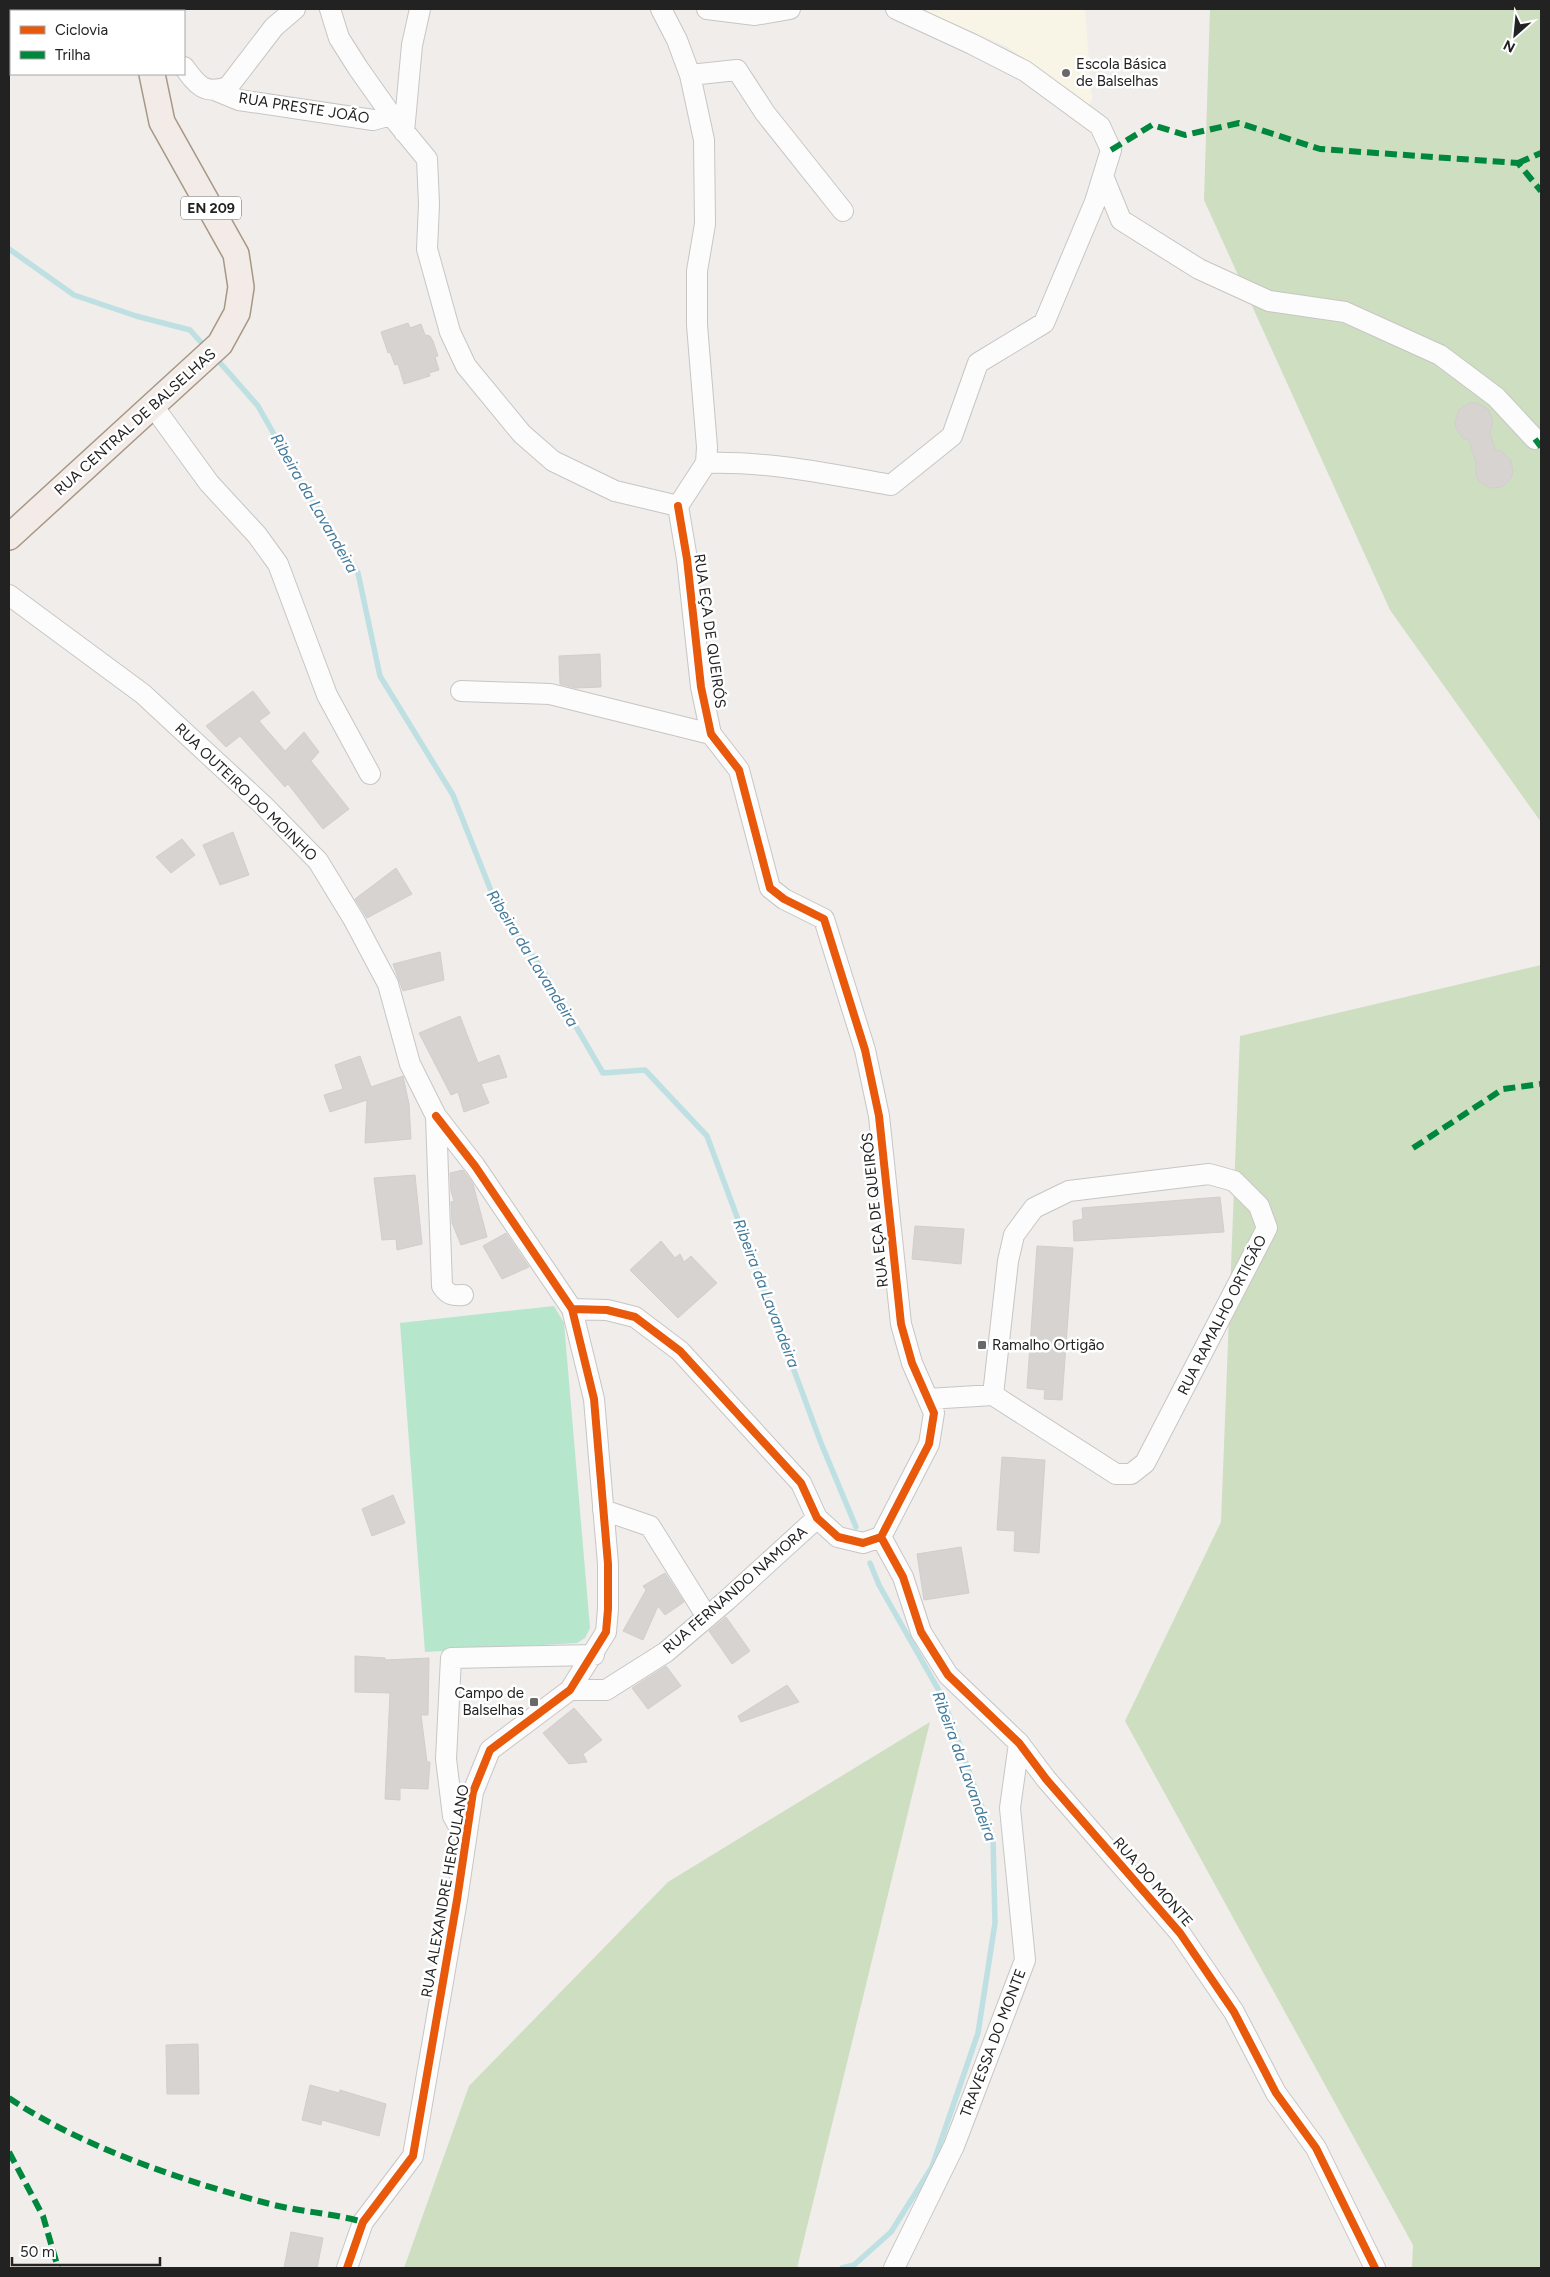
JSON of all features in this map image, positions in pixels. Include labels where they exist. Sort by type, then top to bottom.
[{"type":"main road","name":"RUA CENTRAL DE BALSELHAS","points":[[9,537],[220,344],[237,313],[241,287],[236,254],[162,122],[152,75]]},
{"type":"street","name":"RUA PRESTE JOÃO","points":[[217,91],[228,87],[274,27],[295,9]]},
{"type":"street","points":[[330,9],[339,38],[391,115],[427,159],[429,204],[427,249],[450,332],[466,366],[522,434],[554,461],[615,491],[678,506],[706,464],[697,325],[697,271],[705,224],[704,140],[690,75],[677,40],[661,9]]},
{"type":"street","points":[[404,132],[412,45],[420,9]]},
{"type":"street","points":[[707,9],[755,15],[790,9]]},
{"type":"street","points":[[706,464],[728,462],[804,470],[890,485],[952,436],[978,363],[1044,323],[1096,202],[1111,150],[1100,126],[1025,71],[896,9]]},
{"type":"street","name":"RUA PRESTE JOÃO","points":[[185,69],[195,83],[205,89],[217,91],[239,100],[373,120],[391,115]]},
{"type":"street","points":[[690,75],[737,70],[765,113],[843,211]]},
{"type":"street","points":[[1104,176],[1121,220],[1199,270],[1270,302],[1345,312],[1440,355],[1496,397],[1535,439]]},
{"type":"street","points":[[152,406],[209,483],[257,534],[278,564],[327,695],[370,774]]},
{"type":"street","name":"RUA EÇA DE QUEIRÓS","points":[[678,506],[687,559],[701,687],[711,734],[739,770],[770,888],[784,899],[824,919],[865,1050],[879,1116],[901,1324],[912,1362],[934,1413],[929,1444],[881,1538]]},
{"type":"street","name":"RUA OUTEIRO DO MOINHO","points":[[9,595],[143,694],[263,805],[318,861],[354,920],[388,984],[410,1064],[436,1116],[442,1286],[447,1293],[454,1296],[463,1295]]},
{"type":"street","points":[[461,691],[550,694],[711,734]]},
{"type":"street","name":"RUA ALEXANDRE HERCULANO","points":[[347,2268],[363,2222],[413,2156],[473,1792],[490,1750],[570,1690],[606,1632],[608,1609],[608,1564],[594,1399],[572,1309],[475,1166],[436,1116]]},
{"type":"street","name":"RUA RAMALHO ORTIGÃO","points":[[1209,1174],[1234,1181],[1258,1206],[1267,1228],[1145,1463],[1131,1474],[1116,1474],[993,1394],[1008,1261],[1014,1234],[1034,1208],[1069,1191],[1209,1174]]},
{"type":"street","points":[[572,1309],[607,1310],[635,1317],[680,1351],[802,1483],[817,1518],[838,1538],[863,1543],[881,1538]]},
{"type":"street","points":[[928,1399],[993,1394]]},
{"type":"street","points":[[603,1510],[650,1526],[707,1617]]},
{"type":"street","name":"RUA FERNANDO NAMORA","points":[[570,1690],[606,1690],[666,1652],[817,1518]]},
{"type":"street","name":"RUA DO MONTE","points":[[881,1538],[903,1576],[921,1632],[948,1675],[1019,1743],[1046,1779],[1180,1933],[1234,2012],[1276,2093],[1316,2148],[1376,2268]]},
{"type":"street","points":[[466,1839],[453,1816],[446,1759],[451,1658],[594,1654]]},
{"type":"street","name":"TRAVESSA DO MONTE","points":[[894,2268],[954,2146],[1025,1960],[1010,1808],[1019,1743]]},
{"type":"shaded area","name":"Escola Básica de Balselhas","points":[[920,9],[1085,9],[1092,99],[1088,108],[1008,47]]},
{"type":"green space","points":[[1210,9],[1541,9],[1541,822],[1390,610],[1204,200]]},
{"type":"green space","points":[[1541,965],[1541,2268],[1412,2268],[1413,2245],[1125,1721],[1221,1522],[1240,1036]]},
{"type":"green space","points":[[554,1306],[564,1323],[590,1628],[585,1638],[577,1643],[425,1652],[400,1323]]},
{"type":"green space","points":[[930,1722],[797,2268],[404,2268],[469,2086],[668,1882]]},
{"type":"building","points":[[408,323],[410,328],[421,324],[425,335],[430,336],[438,356],[435,357],[439,370],[429,373],[430,376],[404,384],[398,364],[395,365],[390,352],[388,353],[381,332]]},
{"type":"building","points":[[1470,403],[1477,403],[1488,409],[1493,421],[1490,433],[1495,450],[1501,451],[1511,460],[1513,472],[1511,478],[1502,487],[1490,488],[1479,481],[1476,476],[1476,463],[1469,440],[1463,438],[1456,428],[1455,422],[1459,410]]},
{"type":"building","points":[[600,654],[601,687],[575,688],[560,684],[559,656]]},
{"type":"building","points":[[253,691],[270,713],[259,721],[285,751],[304,732],[319,752],[311,761],[349,809],[323,829],[288,784],[285,787],[240,736],[226,747],[206,726]]},
{"type":"building","points":[[233,832],[249,875],[220,885],[203,845]]},
{"type":"building","points":[[182,839],[195,855],[171,873],[156,857]]},
{"type":"building","points":[[396,868],[412,894],[367,918],[355,899]]},
{"type":"building","points":[[440,952],[444,980],[403,991],[393,964]]},
{"type":"building","points":[[460,1016],[478,1063],[499,1055],[507,1077],[481,1084],[489,1103],[464,1112],[458,1092],[451,1095],[419,1033]]},
{"type":"building","points":[[360,1056],[371,1087],[403,1076],[409,1104],[411,1139],[365,1143],[367,1100],[330,1112],[324,1095],[343,1089],[335,1065]]},
{"type":"building","points":[[463,1170],[473,1184],[487,1237],[461,1245],[452,1223],[451,1202],[454,1201],[451,1191],[450,1173]]},
{"type":"building","points":[[415,1175],[422,1244],[397,1250],[396,1239],[382,1240],[374,1178]]},
{"type":"building","points":[[1220,1197],[1224,1232],[1074,1241],[1073,1221],[1083,1219],[1082,1208]]},
{"type":"building","points":[[915,1226],[964,1229],[961,1264],[912,1259]]},
{"type":"building","points":[[506,1233],[529,1267],[502,1279],[483,1246]]},
{"type":"building","points":[[661,1241],[675,1258],[680,1254],[684,1262],[691,1256],[717,1283],[678,1318],[630,1270]]},
{"type":"building","points":[[1037,1246],[1073,1248],[1062,1400],[1044,1399],[1045,1390],[1027,1388]]},
{"type":"building","points":[[1002,1457],[1045,1460],[1039,1553],[1014,1551],[1015,1531],[997,1530]]},
{"type":"building","points":[[393,1495],[405,1523],[372,1536],[362,1509]]},
{"type":"building","points":[[961,1547],[969,1593],[924,1600],[917,1554]]},
{"type":"building","points":[[665,1573],[684,1602],[665,1615],[658,1606],[643,1640],[623,1631],[646,1590],[643,1586]]},
{"type":"building","points":[[726,1617],[750,1651],[732,1664],[709,1631]]},
{"type":"building","points":[[355,1656],[385,1658],[385,1660],[429,1658],[428,1715],[421,1715],[427,1762],[430,1762],[428,1789],[400,1788],[400,1800],[385,1799],[390,1693],[355,1692]]},
{"type":"building","points":[[666,1666],[681,1686],[648,1709],[632,1688]]},
{"type":"building","points":[[787,1685],[799,1702],[741,1722],[738,1716]]},
{"type":"building","points":[[574,1708],[602,1740],[583,1754],[587,1762],[569,1764],[543,1733]]},
{"type":"building","points":[[198,2044],[199,2094],[167,2094],[166,2045]]},
{"type":"building","points":[[310,2085],[339,2093],[340,2090],[386,2104],[379,2136],[322,2120],[321,2125],[302,2120]]},
{"type":"building","points":[[291,2232],[323,2238],[317,2268],[284,2268]]},
{"type":"waterway","name":"Ribeira da Lavandeira","points":[[9,249],[74,295],[136,316],[190,330],[207,349]]},
{"type":"waterway","name":"Ribeira da Lavandeira","points":[[215,357],[258,406],[301,482],[358,573],[380,676],[453,795],[495,901],[546,975],[603,1073],[645,1070],[707,1136],[821,1443],[856,1527]]},
{"type":"waterway","name":"Ribeira da Lavandeira","points":[[842,2268],[854,2265],[891,2232],[932,2167],[978,2033],[995,1923],[993,1838],[942,1696],[879,1585],[870,1563]]},
{"type":"marked path","points":[[1111,150],[1152,125],[1185,135],[1239,123],[1320,149],[1518,163],[1541,191]]},
{"type":"marked path","points":[[1518,163],[1541,153]]},
{"type":"marked path","points":[[1535,439],[1541,447]]},
{"type":"marked path","points":[[1413,1148],[1503,1089],[1541,1084]]},
{"type":"marked path","points":[[9,2098],[37,2116],[68,2132],[169,2174],[270,2204],[363,2222]]},
{"type":"marked path","points":[[9,2152],[43,2216],[58,2268]]},
{"type":"cycle path","points":[[572,1309],[607,1310],[635,1317],[680,1351],[801,1483],[817,1518],[838,1537],[863,1543],[881,1537],[929,1444],[934,1413],[912,1363],[901,1324],[879,1116],[865,1050],[824,919],[784,899],[770,888],[739,770],[711,734],[701,687],[687,559],[678,506]]},
{"type":"cycle path","points":[[347,2268],[363,2222],[413,2156],[457,1900],[473,1792],[490,1750],[570,1690],[606,1632],[608,1609],[608,1564],[594,1399],[572,1309],[475,1166],[436,1116]]},
{"type":"cycle path","points":[[881,1537],[903,1577],[921,1632],[948,1675],[1019,1743],[1046,1779],[1180,1933],[1234,2012],[1276,2093],[1316,2148],[1375,2268]]},
{"type":"place","name":"Escola Básica de Balselhas","points":[[1066,73]]},
{"type":"place","name":"Ramalho Ortigão","points":[[982,1345]]},
{"type":"place","name":"Campo de Balselhas","points":[[534,1702]]}]
